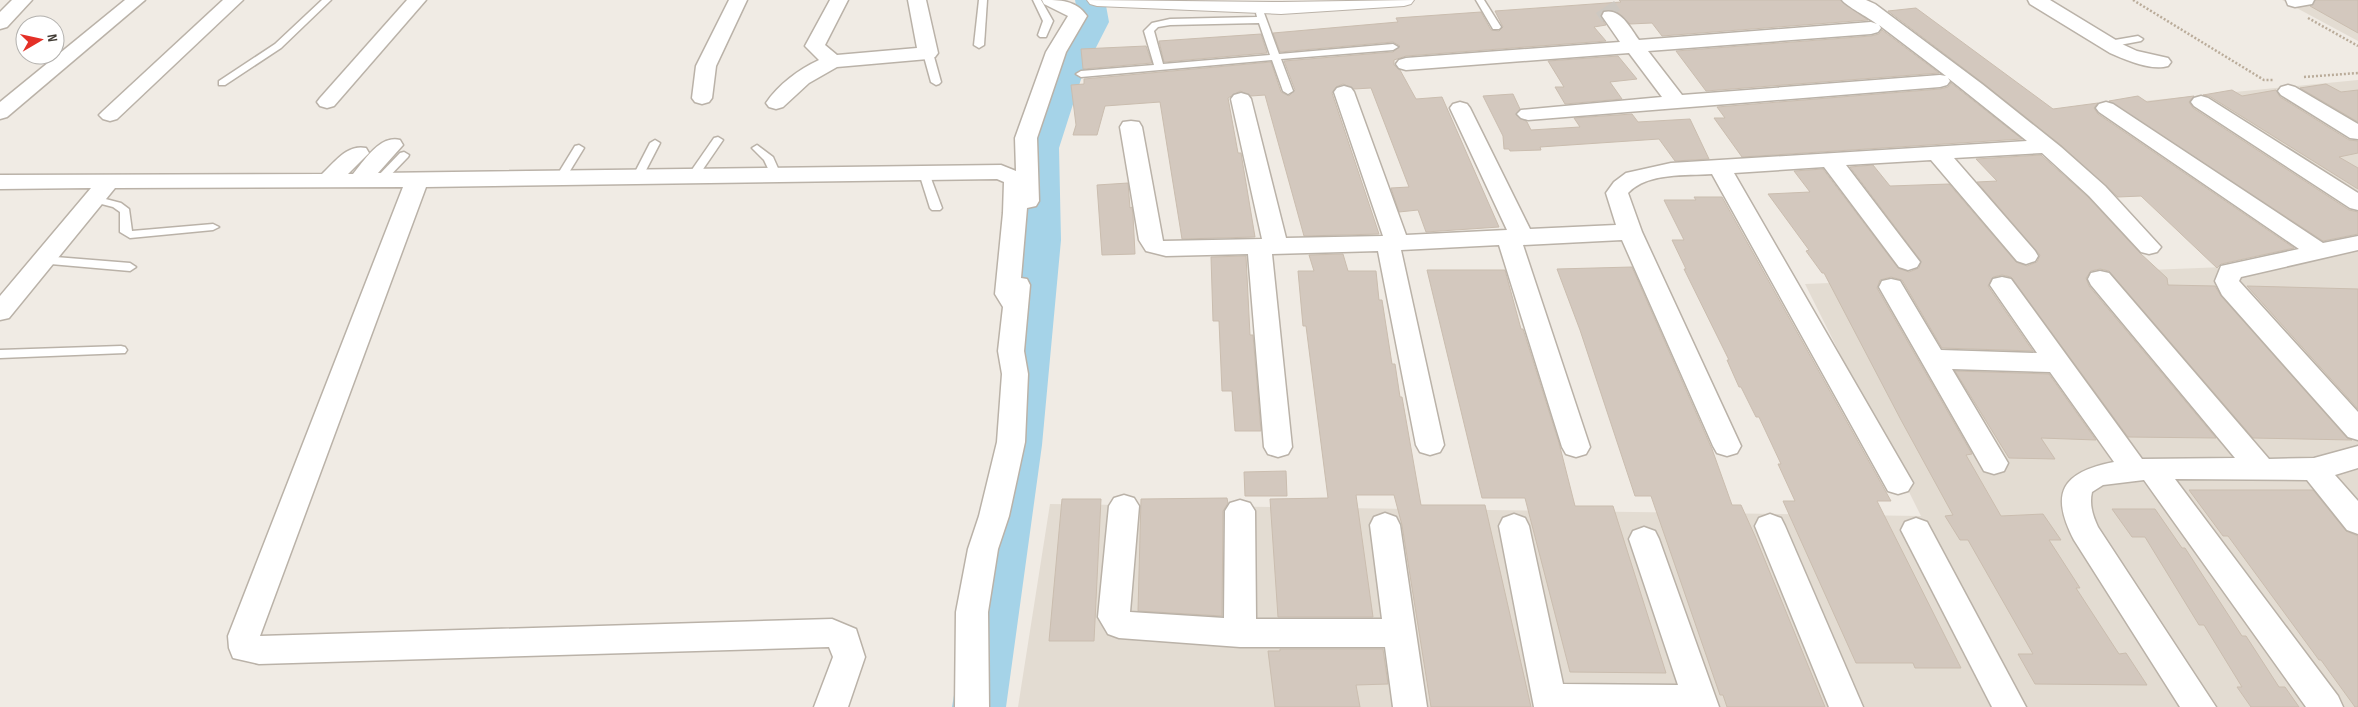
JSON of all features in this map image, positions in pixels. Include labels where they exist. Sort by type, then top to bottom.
[{"type":"street","points":[[0,23],[22,0]]},
{"type":"street","points":[[0,113],[136,0]]},
{"type":"street","points":[[110,115],[234,0]]},
{"type":"street","points":[[327,102],[417,0]]},
{"type":"street","points":[[702,98],[706,66],[738,0]]},
{"type":"street","points":[[833,61],[816,46],[839,0]]},
{"type":"street","points":[[776,103],[804,77],[819,66],[833,61],[928,53],[917,0]]},
{"type":"street","points":[[972,707],[972,612],[984,549],[994,516],[1011,442],[1015,374],[1011,351],[1018,267],[1027,244],[1028,187],[1026,138],[1056,52],[1078,16],[1075,12],[1051,0]]},
{"type":"street","points":[[1098,0],[1142,1],[1261,14],[1404,0]]},
{"type":"street","points":[[2037,0],[2109,44],[2131,55],[2161,62]]},
{"type":"street","points":[[1605,7],[1676,101]]},
{"type":"street","points":[[1406,64],[1633,46],[1865,9],[2046,146],[2107,201],[2149,247]]},
{"type":"street","points":[[1528,114],[1940,81]]},
{"type":"street","points":[[2288,82],[2358,133]]},
{"type":"street","points":[[1344,92],[1392,243],[1430,445]]},
{"type":"street","points":[[1241,99],[1267,247],[1278,447]]},
{"type":"street","points":[[2202,102],[2358,203]]},
{"type":"street","points":[[1460,108],[1515,238],[1576,447]]},
{"type":"street","points":[[2106,108],[2320,252]]},
{"type":"street","points":[[1131,127],[1151,240],[1154,246],[1166,249],[1392,243],[1630,232]]},
{"type":"street","points":[[1727,446],[1630,232],[1617,194],[1622,185],[1632,178],[1648,173],[1719,166],[2046,146]]},
{"type":"street","points":[[328,180],[358,153]]},
{"type":"street","points":[[1937,153],[2026,256]]},
{"type":"street","points":[[0,182],[369,180],[404,160],[561,177],[1001,172],[1015,179],[1015,213],[1007,294],[1010,301],[1016,302]]},
{"type":"street","points":[[369,180],[404,160]]},
{"type":"street","points":[[404,160],[244,636],[245,648],[259,650],[832,633],[845,639],[850,657],[831,707]]},
{"type":"street","points":[[1830,160],[1908,262]]},
{"type":"street","points":[[1719,166],[1898,483]]},
{"type":"street","points":[[0,312],[109,180]]},
{"type":"street","points":[[2358,243],[2230,272],[2227,281],[2231,289],[2358,430]]},
{"type":"street","points":[[2100,279],[2261,469]]},
{"type":"street","points":[[2002,285],[2057,363],[2143,470],[2326,707]]},
{"type":"street","points":[[1891,287],[1994,463]]},
{"type":"street","points":[[1933,359],[2057,363]]},
{"type":"street","points":[[2199,707],[2085,532],[2076,509],[2077,496],[2082,484],[2094,476],[2143,470],[2314,469],[2358,457]]},
{"type":"street","points":[[2314,469],[2358,522]]},
{"type":"street","points":[[1124,506],[1114,616],[1119,625],[1240,632],[1398,633]]},
{"type":"street","points":[[1240,511],[1240,632]]},
{"type":"street","points":[[1385,525],[1398,633],[1410,707]]},
{"type":"street","points":[[1514,526],[1550,703],[1701,704],[1644,539]]},
{"type":"street","points":[[1770,526],[1846,707]]},
{"type":"street","points":[[1916,530],[2009,707]]},
{"type":"lane","points":[[222,83],[278,46],[327,0]]},
{"type":"lane","points":[[979,44],[983,0]]},
{"type":"lane","points":[[1037,0],[1048,22],[1043,34]]},
{"type":"lane","points":[[1480,0],[1496,27]]},
{"type":"lane","points":[[1159,67],[1149,31],[1154,25],[1261,14],[1288,91]]},
{"type":"lane","points":[[2109,44],[2138,39]]},
{"type":"lane","points":[[1081,74],[1393,47]]},
{"type":"lane","points":[[928,53],[936,82]]},
{"type":"lane","points":[[693,176],[718,140]]},
{"type":"lane","points":[[638,176],[655,143]]},
{"type":"lane","points":[[561,177],[579,148]]},
{"type":"lane","points":[[757,148],[770,159],[776,175]]},
{"type":"lane","points":[[924,173],[936,208]]},
{"type":"lane","points":[[94,198],[117,205],[125,211],[126,232],[130,235],[213,227]]},
{"type":"lane","points":[[43,260],[130,267]]},
{"type":"lane","points":[[0,354],[121,350]]},
{"type":"path","points":[[2133,0],[2264,80],[2288,82],[2358,73]]},
{"type":"path","points":[[2300,5],[2358,46]]},
{"type":"shaded area","points":[[2282,0],[2358,0],[2358,41]]},
{"type":"shaded area","points":[[2358,80],[2358,707],[1018,707],[1050,504],[1921,516],[1805,284],[2273,265],[2062,109]]},
{"type":"building","points":[[1619,0],[1840,0],[1868,20],[1662,36],[1652,23],[1630,24],[1616,11],[1604,10],[1600,17],[1606,25],[1594,27],[1606,41],[1406,56],[1394,60],[1394,65],[1400,70],[1416,99],[1442,97],[1499,227],[1426,232],[1418,210],[1399,212],[1391,188],[1409,187],[1371,88],[1354,89],[1343,84],[1336,87],[1332,93],[1379,234],[1304,236],[1265,95],[1251,96],[1240,91],[1228,98],[1238,153],[1241,153],[1255,237],[1182,239],[1160,102],[1105,106],[1097,135],[1073,135],[1076,125],[1071,85],[1084,84],[1084,79],[1271,62],[1281,92],[1289,96],[1295,90],[1284,61],[1393,52],[1400,46],[1393,42],[1280,52],[1273,33],[1398,22],[1396,18],[1481,12],[1491,30],[1499,31],[1503,27],[1495,11],[1621,2]]},
{"type":"building","points":[[2316,0],[2358,0],[2358,33],[2310,6]]},
{"type":"building","points":[[1916,8],[2053,109],[2098,103],[2094,108],[2098,114],[2294,248],[2221,264],[2217,268],[2141,196],[2118,197],[2062,146],[1888,11]]},
{"type":"building","points":[[1882,30],[1939,73],[1706,91],[1676,51],[1871,36],[1879,34]]},
{"type":"building","points":[[1261,34],[1267,53],[1164,62],[1159,41]]},
{"type":"building","points":[[1146,46],[1152,63],[1083,69],[1081,49]]},
{"type":"building","points":[[1618,56],[1637,79],[1610,82],[1622,99],[1565,104],[1555,87],[1564,87],[1548,61]]},
{"type":"building","points":[[1951,83],[2022,139],[1742,157],[1714,118],[1725,118],[1717,107],[1940,89],[1948,87]]},
{"type":"building","points":[[2326,84],[2341,92],[2358,90],[2358,122],[2300,88]]},
{"type":"building","points":[[2232,90],[2242,96],[2276,90],[2280,97],[2349,140],[2358,141],[2358,153],[2339,157],[2358,168],[2358,189],[2209,96],[2203,95]]},
{"type":"building","points":[[1513,94],[1520,109],[1516,115],[1527,122],[1531,130],[1580,127],[1574,118],[1632,114],[1638,122],[1690,119],[1709,159],[1675,161],[1659,139],[1540,147],[1541,150],[1510,151],[1509,149],[1504,149],[1503,136],[1483,96]]},
{"type":"building","points":[[2138,96],[2147,102],[2194,96],[2189,102],[2193,108],[2349,210],[2358,212],[2358,234],[2323,241],[2109,101]]},
{"type":"building","points":[[2041,155],[2088,197],[2140,253],[2167,278],[2168,285],[2215,286],[2221,296],[2347,438],[2352,440],[2253,438],[2109,271],[2100,269],[2091,271],[2086,278],[2089,286],[2216,438],[2128,437],[2011,277],[2002,275],[1993,277],[1988,286],[2033,351],[1942,348],[1902,280],[1891,277],[1880,280],[1877,288],[1972,454],[1966,455],[2001,516],[2043,514],[2061,540],[2049,540],[2080,588],[2076,588],[2119,654],[2126,653],[2147,685],[2035,684],[2018,654],[2033,654],[1968,540],[1960,540],[1945,516],[1953,515],[1824,273],[1822,273],[1806,251],[1809,250],[1768,194],[1810,192],[1794,171],[1823,169],[1898,268],[1909,272],[1919,268],[1921,261],[1850,167],[1873,165],[1890,186],[1949,184],[2016,262],[2027,266],[2037,262],[2040,255],[1977,182],[1997,181],[1976,159]]},
{"type":"building","points":[[1128,183],[1130,208],[1132,207],[1133,215],[1135,254],[1102,255],[1097,185]]},
{"type":"building","points":[[1694,197],[1722,197],[1891,501],[1877,501],[1961,668],[1915,668],[1913,663],[1856,663],[1783,501],[1795,501],[1778,464],[1781,464],[1759,417],[1756,417],[1741,387],[1739,387],[1727,360],[1729,360],[1684,269],[1686,269],[1672,240],[1684,240],[1664,200],[1696,200]]},
{"type":"building","points":[[1343,254],[1348,271],[1376,271],[1379,300],[1382,300],[1392,364],[1395,364],[1400,397],[1402,397],[1421,505],[1485,505],[1531,707],[1431,707],[1402,525],[1394,495],[1356,495],[1373,617],[1278,617],[1270,499],[1328,498],[1306,326],[1303,326],[1298,271],[1314,271],[1309,255]]},
{"type":"building","points":[[1246,256],[1250,335],[1253,335],[1261,431],[1235,431],[1232,391],[1222,391],[1219,321],[1213,321],[1211,257]]},
{"type":"building","points":[[1632,267],[1712,449],[1732,505],[1741,505],[1755,536],[1825,707],[1727,707],[1723,695],[1720,695],[1651,496],[1635,496],[1580,330],[1557,269]]},
{"type":"building","points":[[1427,270],[1505,270],[1521,329],[1523,329],[1559,443],[1575,506],[1613,506],[1666,673],[1570,672],[1525,498],[1482,498]]},
{"type":"building","points":[[2247,286],[2358,289],[2358,409]]},
{"type":"building","points":[[1955,371],[2049,374],[2096,440],[2041,438],[2055,459],[2009,458]]},
{"type":"building","points":[[1286,471],[1287,496],[1245,496],[1244,472]]},
{"type":"building","points":[[2189,490],[2313,490],[2346,531],[2358,536],[2358,707],[2355,707],[2321,660],[2319,660],[2228,536],[2223,536]]},
{"type":"building","points":[[1227,498],[1228,503],[1223,511],[1222,616],[1138,611],[1141,499]]},
{"type":"building","points":[[1062,499],[1101,499],[1094,641],[1049,641]]},
{"type":"building","points":[[2112,509],[2155,509],[2182,548],[2185,548],[2242,636],[2246,636],[2279,687],[2285,687],[2299,707],[2251,707],[2237,687],[2242,687],[2204,625],[2199,625],[2145,537],[2132,537]]},
{"type":"building","points":[[1280,649],[1383,649],[1388,684],[1356,685],[1360,707],[1275,707],[1268,651],[1280,651]]},
{"type":"waterway","points":[[979,707],[1019,445],[1042,240],[1041,148],[1067,73],[1094,22],[1090,0]]},
{"type":"tunnel","points":[[1605,7],[1611,16]]}]
